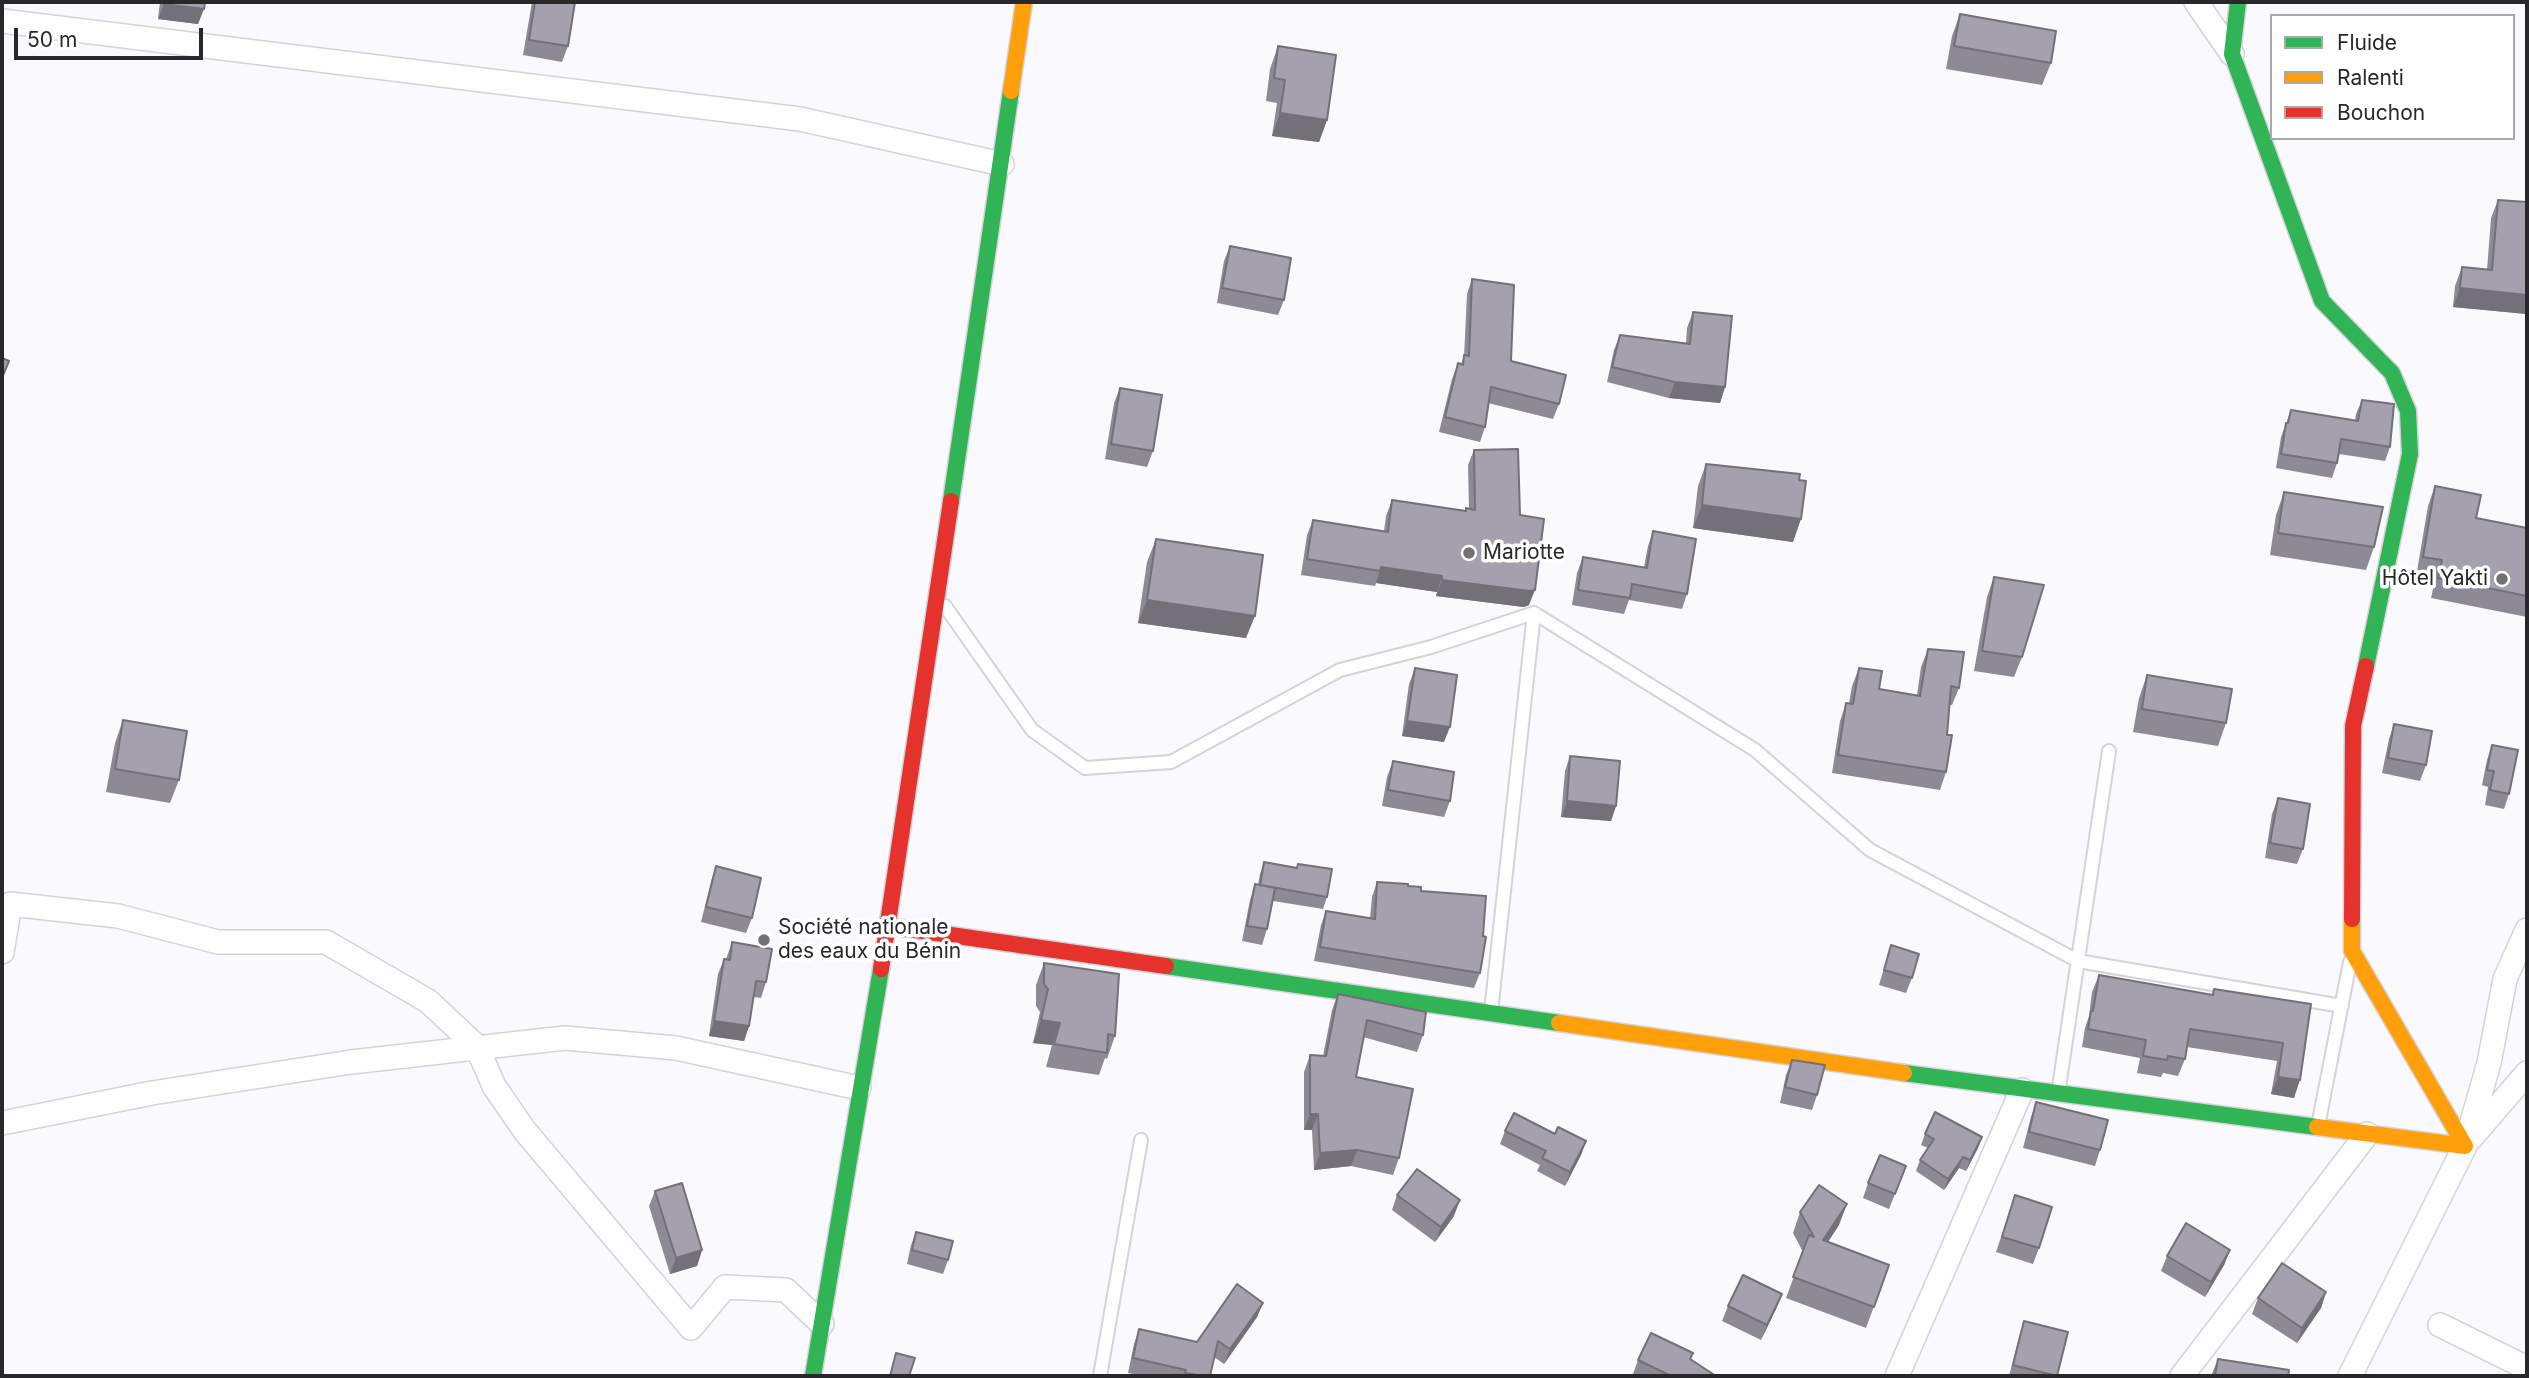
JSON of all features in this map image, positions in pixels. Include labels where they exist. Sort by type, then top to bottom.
[{"type":"main road","points":[[813,1376],[888,926],[1024,2]]},
{"type":"main road","points":[[2238,2],[2232,54],[2322,301],[2392,373],[2408,411],[2410,454],[2353,726],[2352,951],[2465,1146]]},
{"type":"main road","points":[[888,926],[2022,1090],[2465,1146]]},
{"type":"street","points":[[2196,2],[2232,54]]},
{"type":"street","points":[[2,21],[800,119],[1002,164]]},
{"type":"street","points":[[2,952],[10,904],[118,916],[218,942],[326,942],[428,1001],[477,1047],[494,1086],[524,1131],[691,1328],[725,1287],[786,1290],[822,1324]]},
{"type":"street","points":[[2350,1376],[2465,1146],[2489,1063],[2505,979],[2527,930]]},
{"type":"street","points":[[2,1123],[165,1091],[351,1062],[565,1038],[676,1048],[859,1088]]},
{"type":"street","points":[[2465,1146],[2527,1073]]},
{"type":"street","points":[[1898,1376],[2022,1090]]},
{"type":"street","points":[[2182,1376],[2367,1134]]},
{"type":"street","points":[[2440,1325],[2527,1368]]},
{"type":"lane","points":[[937,596],[1031,730],[1085,768],[1171,762],[1340,670],[1431,647],[1534,613]]},
{"type":"lane","points":[[1534,613],[1755,750],[1870,850],[2078,961],[2342,1006]]},
{"type":"lane","points":[[1491,1012],[1534,613]]},
{"type":"lane","points":[[2058,1094],[2109,751]]},
{"type":"lane","points":[[2318,1128],[2352,951]]},
{"type":"lane","points":[[1100,1376],[1141,1140]]},
{"type":"building","points":[[164,2],[205,2],[204,9]]},
{"type":"building","points":[[535,2],[575,2],[568,46],[529,40]]},
{"type":"building","points":[[1960,14],[2056,31],[2051,63],[1954,46]]},
{"type":"building","points":[[1278,46],[1336,55],[1327,120],[1280,113],[1285,80],[1274,78]]},
{"type":"building","points":[[2498,200],[2527,202],[2527,295],[2460,288],[2462,267],[2492,270]]},
{"type":"building","points":[[1230,246],[1291,258],[1284,300],[1222,288]]},
{"type":"building","points":[[1472,279],[1514,285],[1511,361],[1566,375],[1559,404],[1491,387],[1485,427],[1445,417],[1458,363],[1463,365],[1464,355],[1469,356]]},
{"type":"building","points":[[1693,312],[1732,316],[1725,387],[1675,382],[1612,367],[1620,335],[1690,344]]},
{"type":"building","points":[[2,358],[9,361],[2,378]]},
{"type":"building","points":[[1120,388],[1162,395],[1153,451],[1111,444]]},
{"type":"building","points":[[2362,400],[2394,404],[2390,447],[2341,439],[2337,463],[2281,454],[2291,410],[2358,421]]},
{"type":"building","points":[[1518,449],[1520,515],[1544,519],[1535,590],[1442,580],[1442,576],[1381,567],[1380,571],[1307,559],[1313,520],[1388,532],[1392,500],[1475,510],[1474,450]]},
{"type":"building","points":[[1706,464],[1800,474],[1799,480],[1806,481],[1801,519],[1702,505]]},
{"type":"building","points":[[2435,486],[2481,495],[2476,518],[2527,528],[2527,596],[2438,578],[2442,560],[2423,557]]},
{"type":"building","points":[[2284,492],[2383,507],[2374,547],[2278,533]]},
{"type":"building","points":[[1653,531],[1696,539],[1687,594],[1632,584],[1630,598],[1578,590],[1583,557],[1647,568]]},
{"type":"building","points":[[1156,539],[1263,555],[1255,616],[1147,600]]},
{"type":"building","points":[[1994,577],[2044,585],[2022,657],[1982,651]]},
{"type":"building","points":[[1928,649],[1964,652],[1959,688],[1951,686],[1947,735],[1952,735],[1946,772],[1838,755],[1846,703],[1853,704],[1859,668],[1882,671],[1879,689],[1920,696]]},
{"type":"building","points":[[1415,668],[1457,675],[1450,727],[1407,721]]},
{"type":"building","points":[[2147,675],[2232,689],[2226,723],[2142,709]]},
{"type":"building","points":[[123,720],[187,731],[179,780],[115,769]]},
{"type":"building","points":[[2394,724],[2432,731],[2426,765],[2388,758]]},
{"type":"building","points":[[2492,745],[2518,750],[2509,794],[2490,790],[2494,771],[2487,770]]},
{"type":"building","points":[[1570,756],[1620,761],[1616,806],[1567,801]]},
{"type":"building","points":[[1393,761],[1454,772],[1450,801],[1388,790]]},
{"type":"building","points":[[2278,798],[2310,804],[2303,849],[2270,843]]},
{"type":"building","points":[[1264,862],[1297,868],[1298,864],[1332,869],[1327,897],[1260,885]]},
{"type":"building","points":[[716,866],[761,878],[752,918],[706,907]]},
{"type":"building","points":[[1377,882],[1408,884],[1421,887],[1421,891],[1486,896],[1483,936],[1486,937],[1480,973],[1320,947],[1326,911],[1375,919]]},
{"type":"building","points":[[1255,884],[1275,888],[1267,929],[1247,926]]},
{"type":"building","points":[[732,942],[772,949],[766,982],[756,981],[749,1026],[714,1021],[724,959],[730,960]]},
{"type":"building","points":[[1891,945],[1919,954],[1912,978],[1884,970]]},
{"type":"building","points":[[1044,963],[1119,974],[1115,1036],[1108,1034],[1107,1053],[1054,1044],[1060,1023],[1041,1020],[1048,989],[1044,984]]},
{"type":"building","points":[[2099,975],[2213,995],[2214,989],[2311,1004],[2300,1080],[2278,1077],[2283,1043],[2190,1029],[2185,1059],[2168,1056],[2167,1060],[2143,1056],[2146,1040],[2088,1029]]},
{"type":"building","points":[[1338,994],[1426,1012],[1423,1035],[1367,1020],[1356,1077],[1413,1089],[1399,1158],[1357,1150],[1320,1153],[1318,1114],[1310,1114],[1310,1055],[1326,1056]]},
{"type":"building","points":[[1792,1060],[1825,1065],[1817,1095],[1785,1087]]},
{"type":"building","points":[[2036,1102],[2108,1120],[2100,1150],[2029,1132]]},
{"type":"building","points":[[1935,1112],[1982,1137],[1970,1160],[1963,1157],[1948,1179],[1920,1160],[1934,1139],[1925,1134]]},
{"type":"building","points":[[1514,1113],[1555,1134],[1558,1127],[1586,1141],[1570,1172],[1542,1158],[1546,1151],[1505,1131]]},
{"type":"building","points":[[1880,1155],[1906,1166],[1895,1194],[1868,1183]]},
{"type":"building","points":[[1417,1169],[1460,1200],[1441,1227],[1397,1195]]},
{"type":"building","points":[[682,1183],[702,1250],[676,1258],[655,1191]]},
{"type":"building","points":[[1819,1185],[1847,1204],[1823,1240],[1889,1265],[1874,1307],[1793,1277],[1809,1235],[1814,1237],[1800,1212]]},
{"type":"building","points":[[2015,1195],[2052,1207],[2039,1248],[2002,1237]]},
{"type":"building","points":[[2186,1223],[2230,1250],[2211,1282],[2167,1256]]},
{"type":"building","points":[[916,1232],[953,1241],[948,1260],[912,1250]]},
{"type":"building","points":[[2282,1263],[2326,1292],[2302,1328],[2258,1298]]},
{"type":"building","points":[[1743,1275],[1782,1294],[1767,1325],[1728,1306]]},
{"type":"building","points":[[1237,1284],[1263,1303],[1230,1349],[1218,1341],[1210,1376],[1185,1373],[1186,1370],[1133,1358],[1139,1329],[1197,1342]]},
{"type":"building","points":[[2024,1321],[2068,1332],[2057,1376],[2013,1365]]},
{"type":"building","points":[[1651,1333],[1693,1353],[1690,1359],[1716,1376],[1671,1376],[1638,1360]]},
{"type":"building","points":[[896,1353],[915,1358],[909,1376],[890,1376]]},
{"type":"building","points":[[2218,1359],[2289,1370],[2288,1376],[2215,1376]]},
{"type":"traffic: fast","points":[[2238,2],[2232,54],[2322,301],[2392,373],[2408,411],[2410,454],[2366,666]]},
{"type":"traffic: fast","points":[[951,501],[1011,91]]},
{"type":"traffic: fast","points":[[1166,966],[1559,1023]]},
{"type":"traffic: fast","points":[[813,1376],[881,969]]},
{"type":"traffic: fast","points":[[1904,1073],[2317,1127]]},
{"type":"traffic: slow","points":[[1011,91],[1024,2]]},
{"type":"traffic: slow","points":[[2352,919],[2352,951],[2465,1146]]},
{"type":"traffic: slow","points":[[1559,1023],[1904,1073]]},
{"type":"traffic: slow","points":[[2317,1127],[2465,1146]]},
{"type":"traffic: jam","points":[[881,969],[951,501]]},
{"type":"traffic: jam","points":[[2352,919],[2353,726],[2366,666]]},
{"type":"traffic: jam","points":[[888,926],[1166,966]]},
{"type":"place","name":"Mariotte","points":[[1469,553]]},
{"type":"place","name":"Hôtel Yakti","points":[[2502,579]]},
{"type":"place","name":"Société nationale des eaux du Bénin","points":[[764,940]]}]
